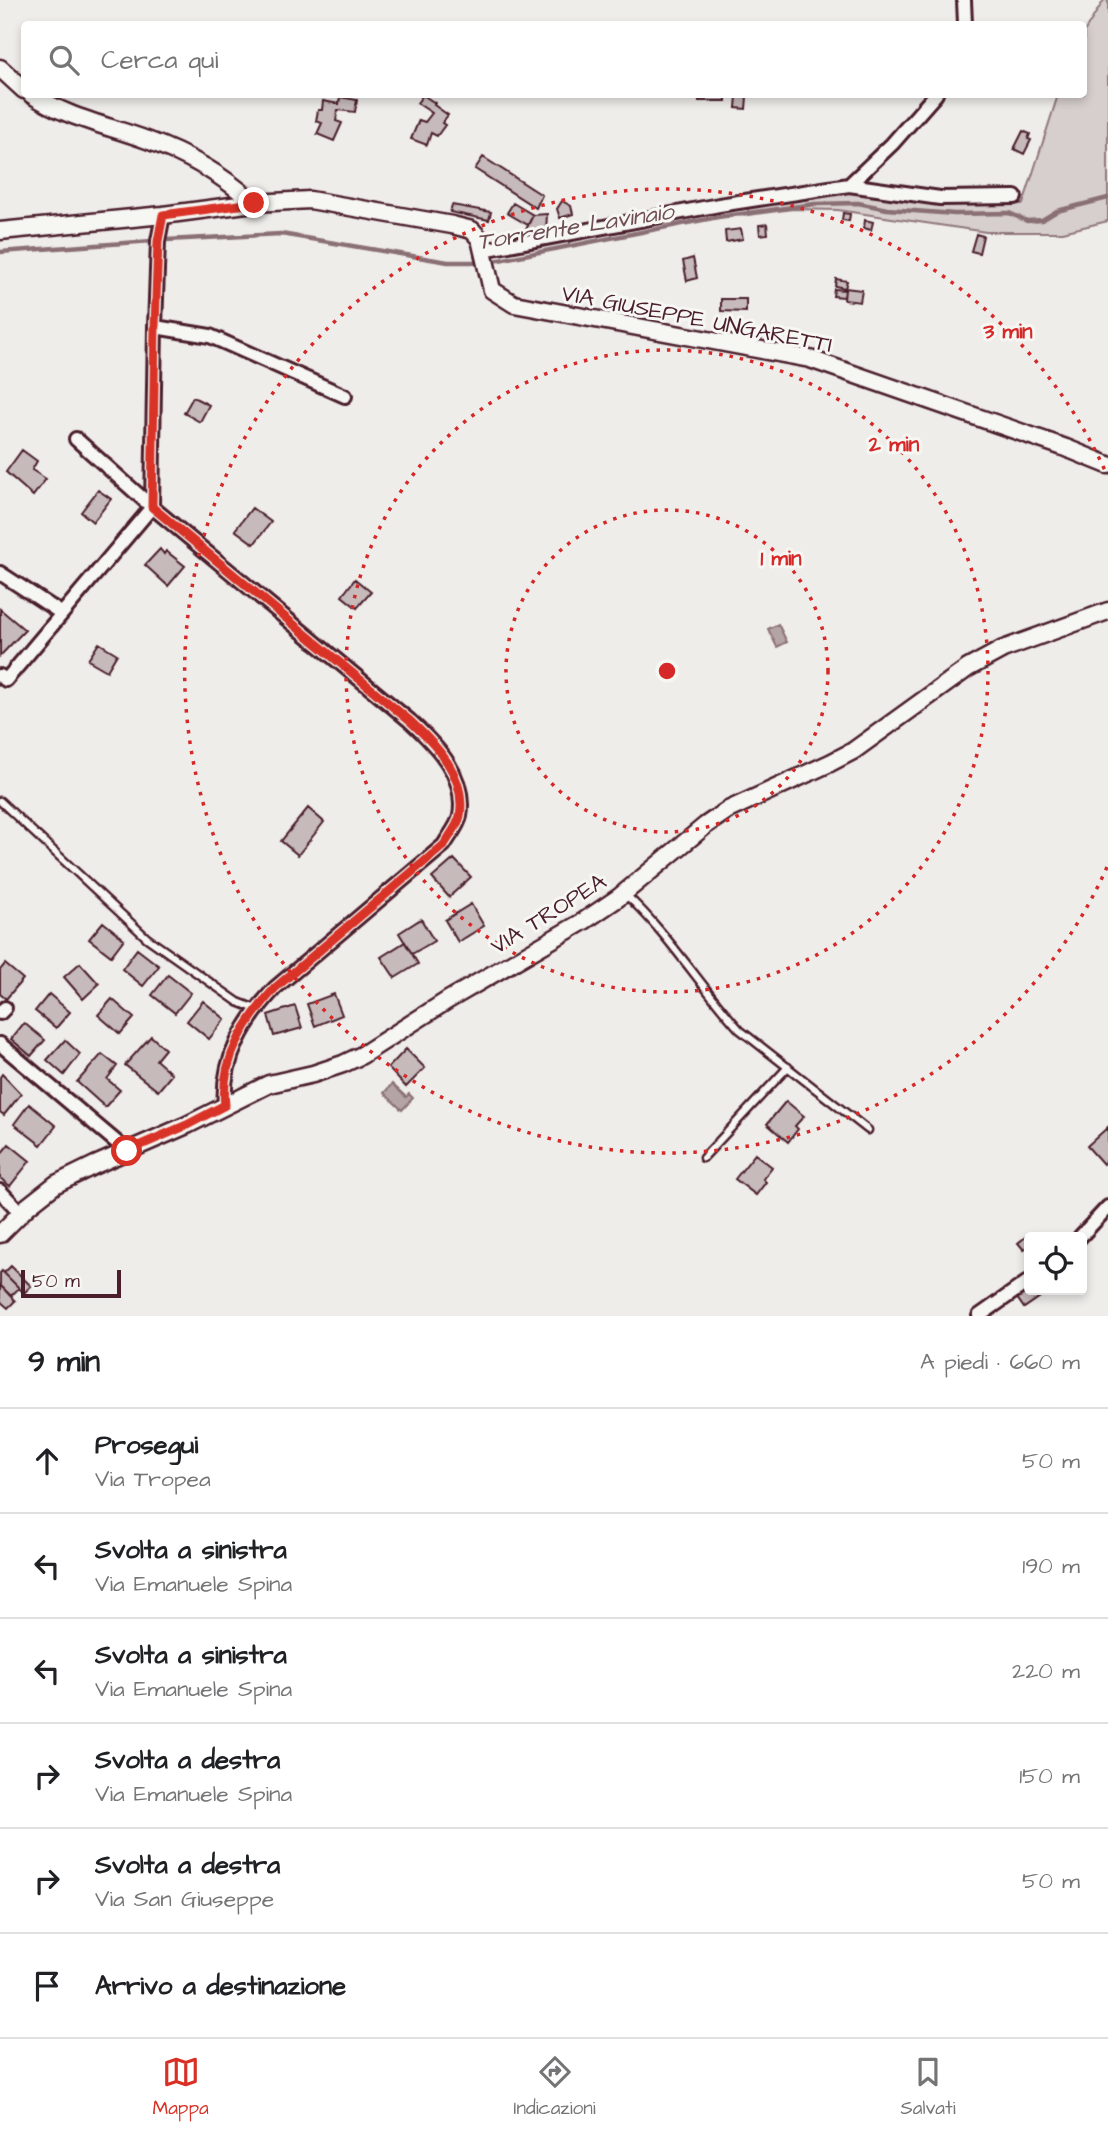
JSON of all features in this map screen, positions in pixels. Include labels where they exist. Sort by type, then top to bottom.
[{"type":"street","points":[[964,0],[965,21]]},
{"type":"street","points":[[0,68],[21,87]]},
{"type":"street","points":[[38,98],[57,108],[149,140],[201,164],[254,203]]},
{"type":"street","points":[[849,185],[892,144],[932,98]]},
{"type":"street","points":[[0,231],[254,203],[310,200],[472,230],[480,239],[483,252],[719,205],[849,185],[940,198],[1015,197]]},
{"type":"street","points":[[0,676],[6,680],[152,507],[158,241],[163,215]]},
{"type":"street","name":"VIA GIUSEPPE UNGARETTI","points":[[483,252],[492,289],[502,298],[520,306],[810,359],[1108,465]]},
{"type":"street","points":[[155,327],[210,336],[345,396]]},
{"type":"street","points":[[76,439],[152,507],[410,721],[433,743],[450,765],[457,783],[460,817],[444,845],[275,988],[256,1009],[236,1042],[227,1068],[225,1105]]},
{"type":"street","points":[[0,573],[61,612]]},
{"type":"street","name":"VIA TROPEA","points":[[0,1234],[56,1184],[187,1125],[269,1084],[313,1074],[362,1055],[448,1000],[584,921],[624,893],[728,810],[853,751],[968,668],[1003,649],[1108,611]]},
{"type":"street","points":[[0,1044],[127,1151]]},
{"type":"street","points":[[0,1191],[21,1213]]},
{"type":"street","points":[[1085,1232],[1108,1207]]},
{"type":"street","points":[[979,1316],[1024,1284]]},
{"type":"lane","points":[[0,801],[147,938],[238,1002],[256,1009]]},
{"type":"lane","points":[[624,893],[643,911],[740,1030],[868,1130]]},
{"type":"lane","points":[[703,1158],[788,1067]]},
{"type":"shaded area","points":[[1104,0],[1108,0],[1108,221],[1063,232],[986,232],[838,210],[793,209],[748,215],[748,207],[846,190],[945,204],[1023,204],[1057,98],[1087,98],[1087,27]]},
{"type":"shaded area","points":[[778,624],[787,642],[777,647],[768,629]]},
{"type":"shaded area","points":[[392,1084],[406,1097],[409,1094],[413,1098],[402,1110],[384,1093]]},
{"type":"building","points":[[340,98],[357,100],[355,112],[338,110],[336,121],[342,123],[334,141],[317,134],[322,123],[316,121],[323,101],[339,104]]},
{"type":"building","points":[[421,98],[428,98],[448,115],[437,136],[431,133],[427,145],[411,139],[419,120],[425,122],[432,113],[417,103]]},
{"type":"building","points":[[699,98],[726,98],[726,101],[699,101]]},
{"type":"building","points":[[737,98],[747,98],[746,109],[736,108]]},
{"type":"building","points":[[1023,131],[1030,134],[1028,139],[1031,140],[1024,154],[1014,149]]},
{"type":"building","points":[[483,157],[542,195],[536,208],[475,169]]},
{"type":"building","points":[[562,201],[571,206],[573,214],[560,218],[557,209]]},
{"type":"building","points":[[513,203],[533,215],[528,225],[507,213]]},
{"type":"building","points":[[452,205],[491,212],[489,220],[450,212]]},
{"type":"building","points":[[843,213],[850,214],[849,221],[842,220]]},
{"type":"building","points":[[547,214],[546,232],[523,236],[533,215]]},
{"type":"building","points":[[865,220],[873,222],[871,230],[864,228]]},
{"type":"building","points":[[767,224],[768,234],[760,235],[759,225]]},
{"type":"building","points":[[741,229],[743,239],[726,242],[725,231]]},
{"type":"building","points":[[976,234],[983,236],[979,253],[971,251]]},
{"type":"building","points":[[693,258],[697,278],[687,281],[683,261]]},
{"type":"building","points":[[836,279],[847,281],[845,288],[835,286]]},
{"type":"building","points":[[845,288],[862,290],[860,302],[844,300]]},
{"type":"building","points":[[834,289],[845,290],[844,297],[833,296]]},
{"type":"building","points":[[721,299],[746,299],[746,312],[721,311]]},
{"type":"building","points":[[193,397],[209,405],[200,422],[184,413]]},
{"type":"building","points":[[22,450],[37,461],[32,470],[46,479],[33,496],[6,472]]},
{"type":"building","points":[[98,490],[111,499],[93,522],[81,512]]},
{"type":"building","points":[[252,508],[271,522],[254,544],[235,530]]},
{"type":"building","points":[[160,549],[185,566],[168,586],[145,565]]},
{"type":"building","points":[[355,579],[371,592],[357,608],[342,596]]},
{"type":"building","points":[[0,609],[25,630],[0,656]]},
{"type":"building","points":[[99,643],[117,654],[107,671],[88,660]]},
{"type":"building","points":[[308,808],[324,822],[298,855],[281,841]]},
{"type":"building","points":[[454,859],[471,877],[449,897],[432,878]]},
{"type":"building","points":[[471,904],[484,926],[458,942],[445,920]]},
{"type":"building","points":[[421,919],[434,941],[412,954],[399,933]]},
{"type":"building","points":[[103,922],[124,939],[111,956],[89,939]]},
{"type":"building","points":[[405,942],[418,964],[395,978],[381,957]]},
{"type":"building","points":[[137,949],[159,966],[143,986],[122,969]]},
{"type":"building","points":[[80,963],[99,984],[83,999],[64,977]]},
{"type":"building","points":[[5,964],[23,979],[6,999],[0,994],[0,970]]},
{"type":"building","points":[[168,975],[191,993],[175,1013],[152,995]]},
{"type":"building","points":[[49,994],[70,1012],[56,1028],[35,1011]]},
{"type":"building","points":[[334,994],[342,1015],[315,1026],[307,1004]]},
{"type":"building","points":[[112,999],[134,1018],[120,1034],[98,1015]]},
{"type":"building","points":[[203,1001],[225,1019],[209,1039],[187,1021]]},
{"type":"building","points":[[295,1006],[302,1028],[274,1036],[268,1015]]},
{"type":"building","points":[[24,1023],[45,1040],[31,1056],[11,1039]]},
{"type":"building","points":[[151,1036],[165,1049],[156,1060],[172,1074],[158,1091],[125,1065]]},
{"type":"building","points":[[65,1040],[80,1054],[64,1075],[47,1060]]},
{"type":"building","points":[[406,1049],[425,1068],[406,1087],[388,1068]]},
{"type":"building","points":[[102,1054],[117,1066],[107,1079],[120,1090],[105,1107],[77,1082]]},
{"type":"building","points":[[2,1074],[21,1094],[4,1115],[0,1112]]},
{"type":"building","points":[[786,1101],[804,1116],[795,1126],[798,1129],[788,1142],[767,1124]]},
{"type":"building","points":[[29,1104],[56,1126],[41,1145],[14,1124]]},
{"type":"building","points":[[1108,1127],[1108,1159],[1103,1164],[1087,1146]]},
{"type":"building","points":[[9,1144],[30,1161],[10,1186],[0,1178],[0,1155]]},
{"type":"building","points":[[755,1154],[772,1167],[763,1179],[766,1182],[756,1195],[735,1179]]},
{"type":"building","points":[[1024,1238],[1024,1250],[1018,1243]]},
{"type":"building","points":[[11,1266],[31,1286],[24,1293],[4,1273]]},
{"type":"building","points":[[2,1271],[19,1288],[11,1296],[0,1285]]},
{"type":"building","points":[[0,1285],[15,1301],[8,1308],[0,1301]]},
{"type":"building","points":[[1024,1289],[1024,1295],[1043,1295],[1024,1308],[1015,1295]]},
{"type":"waterway","name":"Torrente Lavinaio","points":[[0,252],[281,234],[448,262],[475,262],[499,260],[718,217],[815,204],[858,203],[887,209],[955,214],[1009,213],[1027,221],[1042,220],[1057,211],[1108,198]]},
{"type":"route","points":[[127,1151],[225,1105],[227,1068],[236,1042],[256,1009],[275,988],[444,845],[460,817],[457,783],[450,765],[433,743],[152,507],[158,241],[163,215],[254,203]]}]
